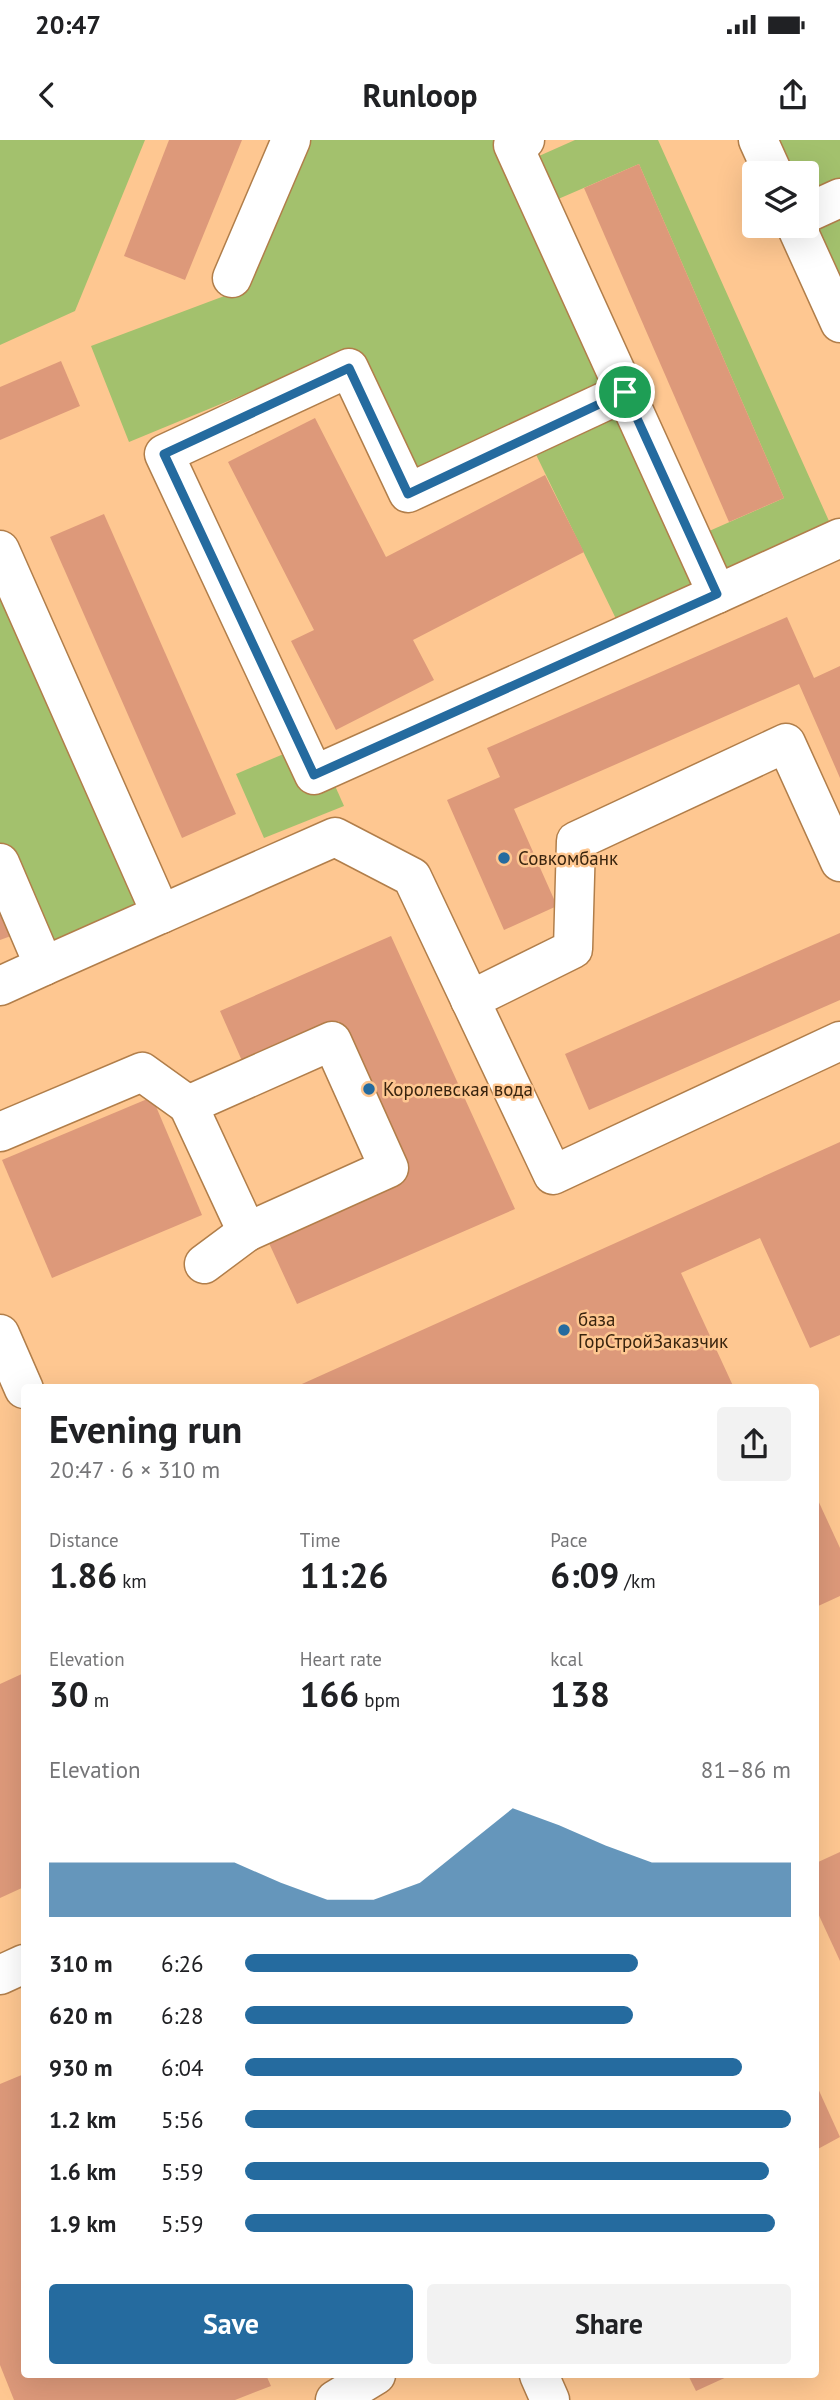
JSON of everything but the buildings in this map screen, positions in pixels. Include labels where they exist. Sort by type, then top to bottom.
[{"type":"street","points":[[232,278],[292,140]]},
{"type":"street","points":[[758,140],[767,161]]},
{"type":"street","points":[[516,142],[717,594]]},
{"type":"street","points":[[819,208],[840,198]]},
{"type":"street","points":[[801,238],[840,323]]},
{"type":"street","points":[[625,392],[408,494],[349,368],[164,454],[314,775],[840,538]]},
{"type":"street","points":[[0,550],[161,914]]},
{"type":"street","points":[[470,1000],[573,950],[576,841],[786,743],[840,862]]},
{"type":"street","points":[[0,986],[335,837],[412,877],[553,1175],[840,1041]]},
{"type":"street","points":[[0,863],[44,966]]},
{"type":"street","points":[[188,1105],[332,1041],[389,1168],[247,1231],[204,1264]]},
{"type":"street","points":[[0,1132],[142,1072],[188,1105],[247,1231]]},
{"type":"street","points":[[0,1334],[22,1384]]},
{"type":"street","points":[[0,1975],[21,1965]]},
{"type":"street","points":[[335,2400],[371,2378]]},
{"type":"street","points":[[540,2378],[550,2400]]},
{"type":"green space","points":[[0,140],[145,140],[75,311],[0,345]]},
{"type":"green space","points":[[299,140],[499,140],[682,543],[784,498],[639,164],[549,203],[530,160],[575,140],[658,140],[833,530],[619,625],[525,432],[413,487],[347,352],[129,442],[91,346],[235,292]]},
{"type":"green space","points":[[778,140],[840,140],[840,281],[819,233],[819,161],[788,161]]},
{"type":"green space","points":[[0,563],[154,912],[47,959],[0,848]]},
{"type":"green space","points":[[286,753],[332,779],[344,806],[264,838],[236,774]]},
{"type":"place","name":"Совкомбанк","points":[[504,858]]},
{"type":"place","name":"Королевская вода","points":[[369,1089]]},
{"type":"place","name":"база ГорСтройЗаказчик","points":[[564,1330]]},
{"type":"route","points":[[349,368],[408,494],[625,392],[717,594],[314,775],[164,454],[349,368]]}]
